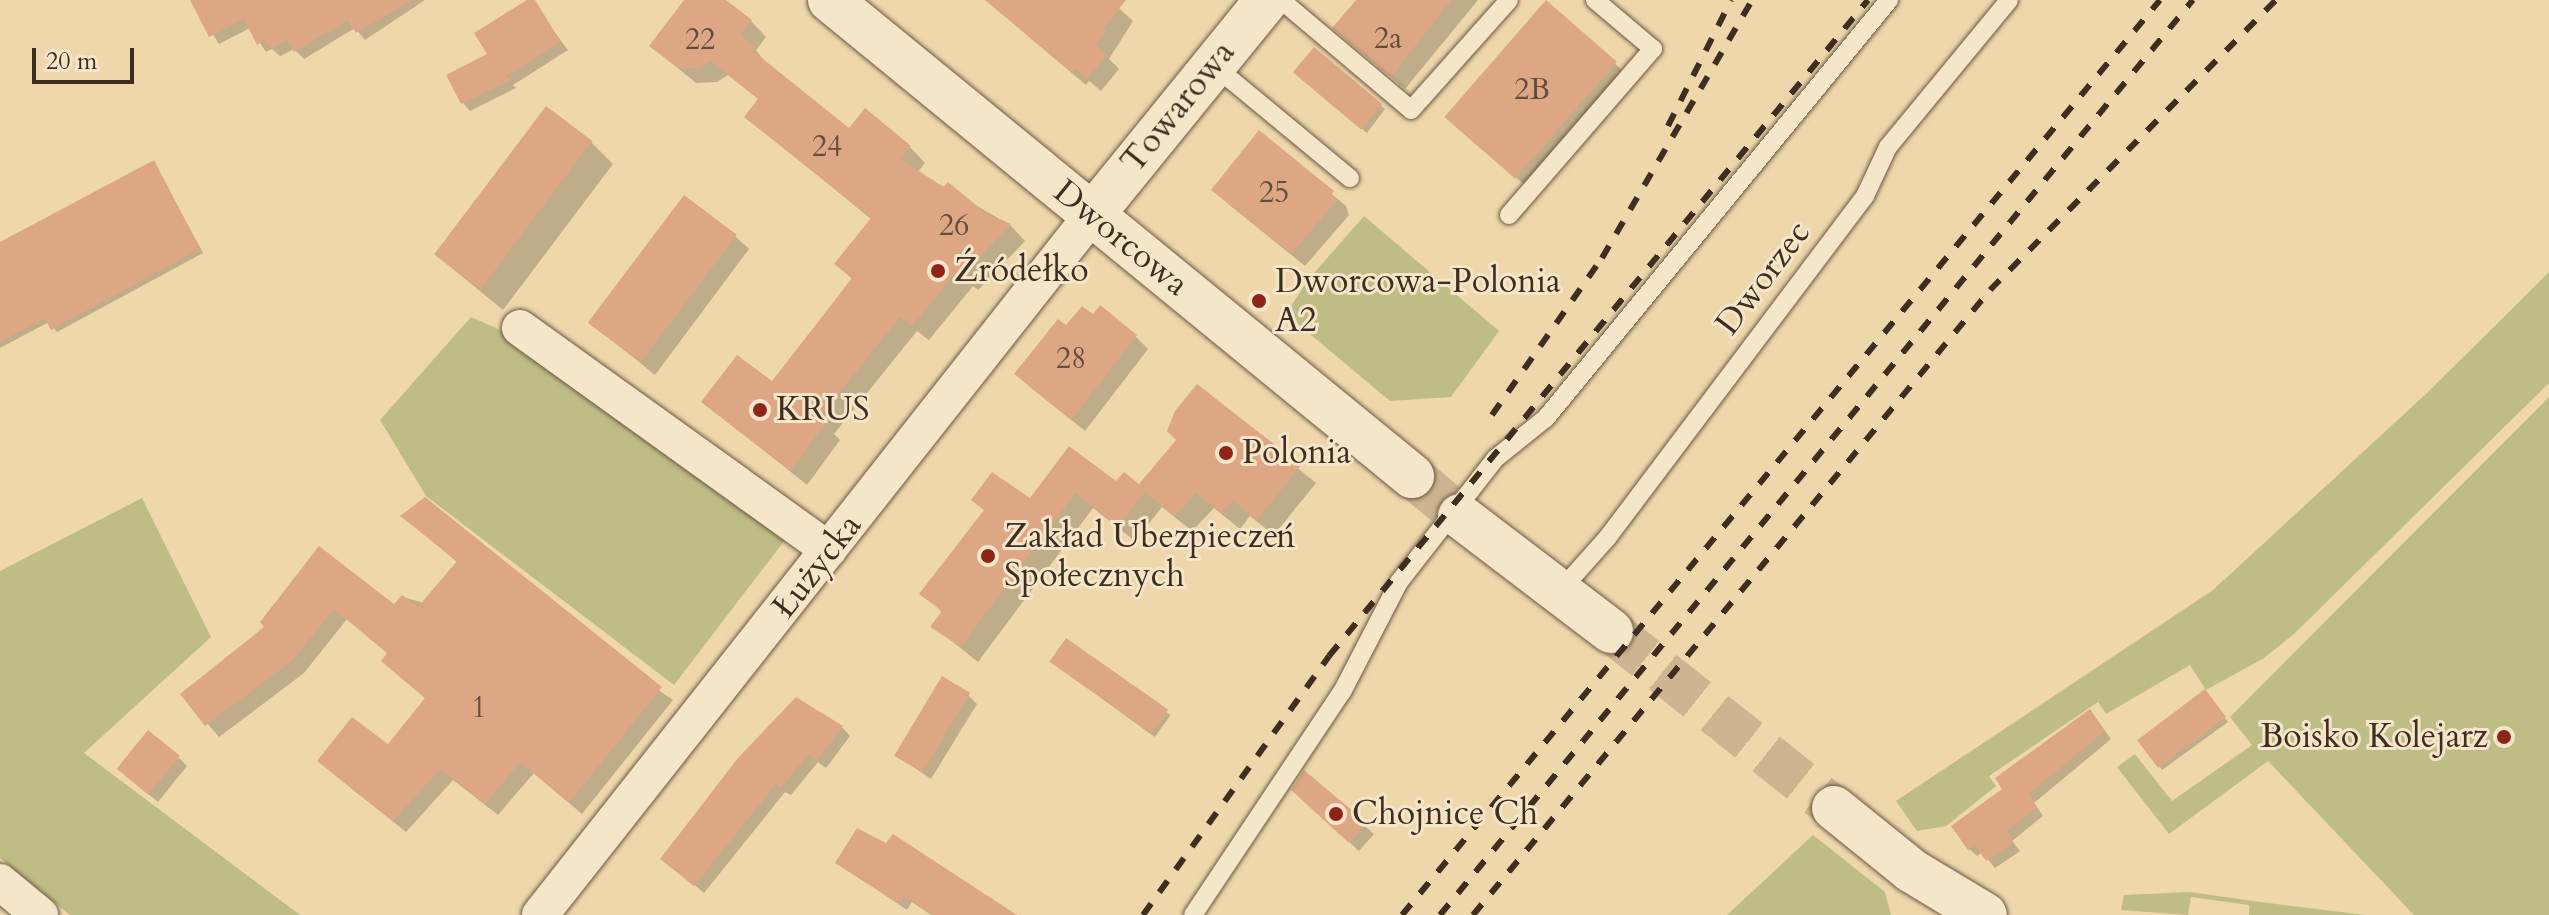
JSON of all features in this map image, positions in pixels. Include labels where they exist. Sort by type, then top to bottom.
[{"type":"street","name":"Dworcowa","points":[[830,0],[1412,476]]},
{"type":"street","name":"Towarowa","points":[[1092,215],[1264,2]]},
{"type":"street","name":"Łużycka","points":[[540,915],[1092,215]]},
{"type":"street","points":[[520,328],[829,550]]},
{"type":"street","points":[[1460,516],[1611,631]]},
{"type":"street","points":[[1834,808],[1960,909]]},
{"type":"street","points":[[0,882],[40,915]]},
{"type":"lane","points":[[1264,2],[1411,110],[1509,0]]},
{"type":"lane","points":[[1509,215],[1653,49],[1595,0]]},
{"type":"lane","points":[[1193,915],[1342,692],[1399,582],[1496,458],[1546,418],[1889,0]]},
{"type":"lane","name":"Dworzec","points":[[1560,591],[1608,537],[1865,196],[1888,147],[2009,0]]},
{"type":"lane","points":[[1212,64],[1350,178]]},
{"type":"shaded area","points":[[1364,216],[1499,331],[1451,397],[1390,401],[1286,314],[1307,281]]},
{"type":"shaded area","points":[[2549,272],[2549,383],[2294,634],[2264,658],[2206,690],[2190,665],[2106,714],[2098,702],[1989,776],[1996,786],[1946,826],[1917,831],[1896,801],[2213,590],[2427,393]]},
{"type":"shaded area","points":[[471,317],[505,332],[788,536],[674,685],[426,496],[380,420]]},
{"type":"shaded area","points":[[2549,397],[2549,915],[2414,915],[2268,761],[2169,834],[2117,767],[2135,754],[2172,801],[2252,745],[2230,717]]},
{"type":"shaded area","points":[[142,498],[211,637],[84,753],[300,915],[70,915],[0,858],[0,571]]},
{"type":"shaded area","points":[[1813,835],[1885,892],[1891,915],[1727,915]]},
{"type":"shaded area","points":[[2190,892],[2365,915],[2249,915],[2249,905],[2191,897],[2188,915],[2121,910],[2124,895]]},
{"type":"building","points":[[190,0],[413,0],[356,33],[348,20],[294,52],[287,40],[270,49],[265,40],[257,45],[244,19],[209,37]]},
{"type":"building","points":[[527,0],[535,0],[561,42],[506,76],[511,80],[461,104],[446,75],[487,54],[474,33]]},
{"type":"building","points":[[684,0],[726,0],[752,20],[740,35],[756,47],[753,51],[849,128],[865,108],[911,146],[901,159],[943,187],[948,182],[987,214],[1011,224],[962,276],[956,272],[912,326],[900,317],[819,418],[826,423],[790,471],[701,402],[737,355],[772,381],[852,278],[834,264],[871,218],[744,117],[758,99],[711,61],[700,68],[678,68],[649,46]]},
{"type":"building","points":[[985,0],[1126,0],[1103,29],[1106,32],[1096,45],[1107,55],[1087,79],[1075,69],[1072,73]]},
{"type":"building","points":[[1356,0],[1451,0],[1391,77],[1332,28]]},
{"type":"building","points":[[1546,0],[1617,62],[1515,179],[1444,117]]},
{"type":"building","points":[[1314,47],[1382,104],[1361,129],[1293,72]]},
{"type":"building","points":[[546,106],[592,141],[480,289],[434,255]]},
{"type":"building","points":[[1259,130],[1334,191],[1331,195],[1337,200],[1291,254],[1211,190]]},
{"type":"building","points":[[154,160],[200,249],[51,330],[45,319],[0,342],[0,242]]},
{"type":"building","points":[[684,195],[737,235],[640,363],[588,323]]},
{"type":"building","points":[[1100,305],[1137,335],[1071,420],[1014,374],[1058,319],[1066,325],[1082,306],[1093,314]]},
{"type":"building","points":[[1197,384],[1301,465],[1257,520],[1233,501],[1222,514],[1196,493],[1174,516],[1145,492],[1118,526],[1075,493],[961,647],[930,627],[942,611],[919,594],[984,510],[971,500],[992,472],[1030,498],[1069,446],[1116,481],[1124,472],[1139,484],[1176,440],[1167,431],[1175,411]]},
{"type":"building","points":[[425,497],[662,687],[569,803],[520,762],[485,804],[440,769],[393,821],[317,761],[352,717],[388,744],[425,698],[381,661],[387,653],[334,609],[292,661],[205,726],[180,694],[264,627],[260,622],[319,546],[394,604],[402,595],[418,607],[457,561],[400,516]]},
{"type":"building","points":[[1066,638],[1168,710],[1152,733],[1049,662]]},
{"type":"building","points":[[942,676],[970,693],[922,773],[894,756]]},
{"type":"building","points":[[2205,689],[2226,717],[2158,768],[2137,740]]},
{"type":"building","points":[[796,697],[843,726],[817,761],[808,754],[781,788],[776,784],[694,886],[660,859],[738,758]]},
{"type":"building","points":[[2090,709],[2105,731],[2028,794],[2037,807],[2006,832],[2014,843],[1986,861],[1975,845],[1968,850],[1951,826],[2002,789],[1995,778]]},
{"type":"building","points":[[148,730],[180,756],[148,795],[117,769]]},
{"type":"building","name":"Chojnice Ch","points":[[1304,770],[1367,823],[1349,843],[1291,790]]},
{"type":"building","points":[[857,828],[886,843],[893,834],[1017,915],[932,915],[904,896],[899,904],[835,863]]},
{"type":"tunnel","points":[[1412,476],[1460,516]]},
{"type":"tunnel","points":[[1611,631],[1834,808]]},
{"type":"railway","points":[[1668,126],[1731,0]]},
{"type":"railway","points":[[1492,415],[1602,258],[1752,0]]},
{"type":"railway","points":[[1143,915],[1329,656],[1868,0]]},
{"type":"railway","points":[[1402,915],[2160,0]]},
{"type":"railway","points":[[1440,915],[2193,0]]},
{"type":"railway","points":[[1473,915],[1990,290],[2276,0]]},
{"type":"place","name":"Źródełko","points":[[938,271]]},
{"type":"place","name":"Dworcowa-Polonia A2","points":[[1259,301]]},
{"type":"place","name":"KRUS","points":[[760,410]]},
{"type":"place","name":"Polonia","points":[[1226,453]]},
{"type":"place","name":"Zakład Ubezpieczeń Społecznych","points":[[988,556]]},
{"type":"place","name":"Boisko Kolejarz","points":[[2504,737]]},
{"type":"place","name":"Chojnice Ch","points":[[1336,814]]}]
